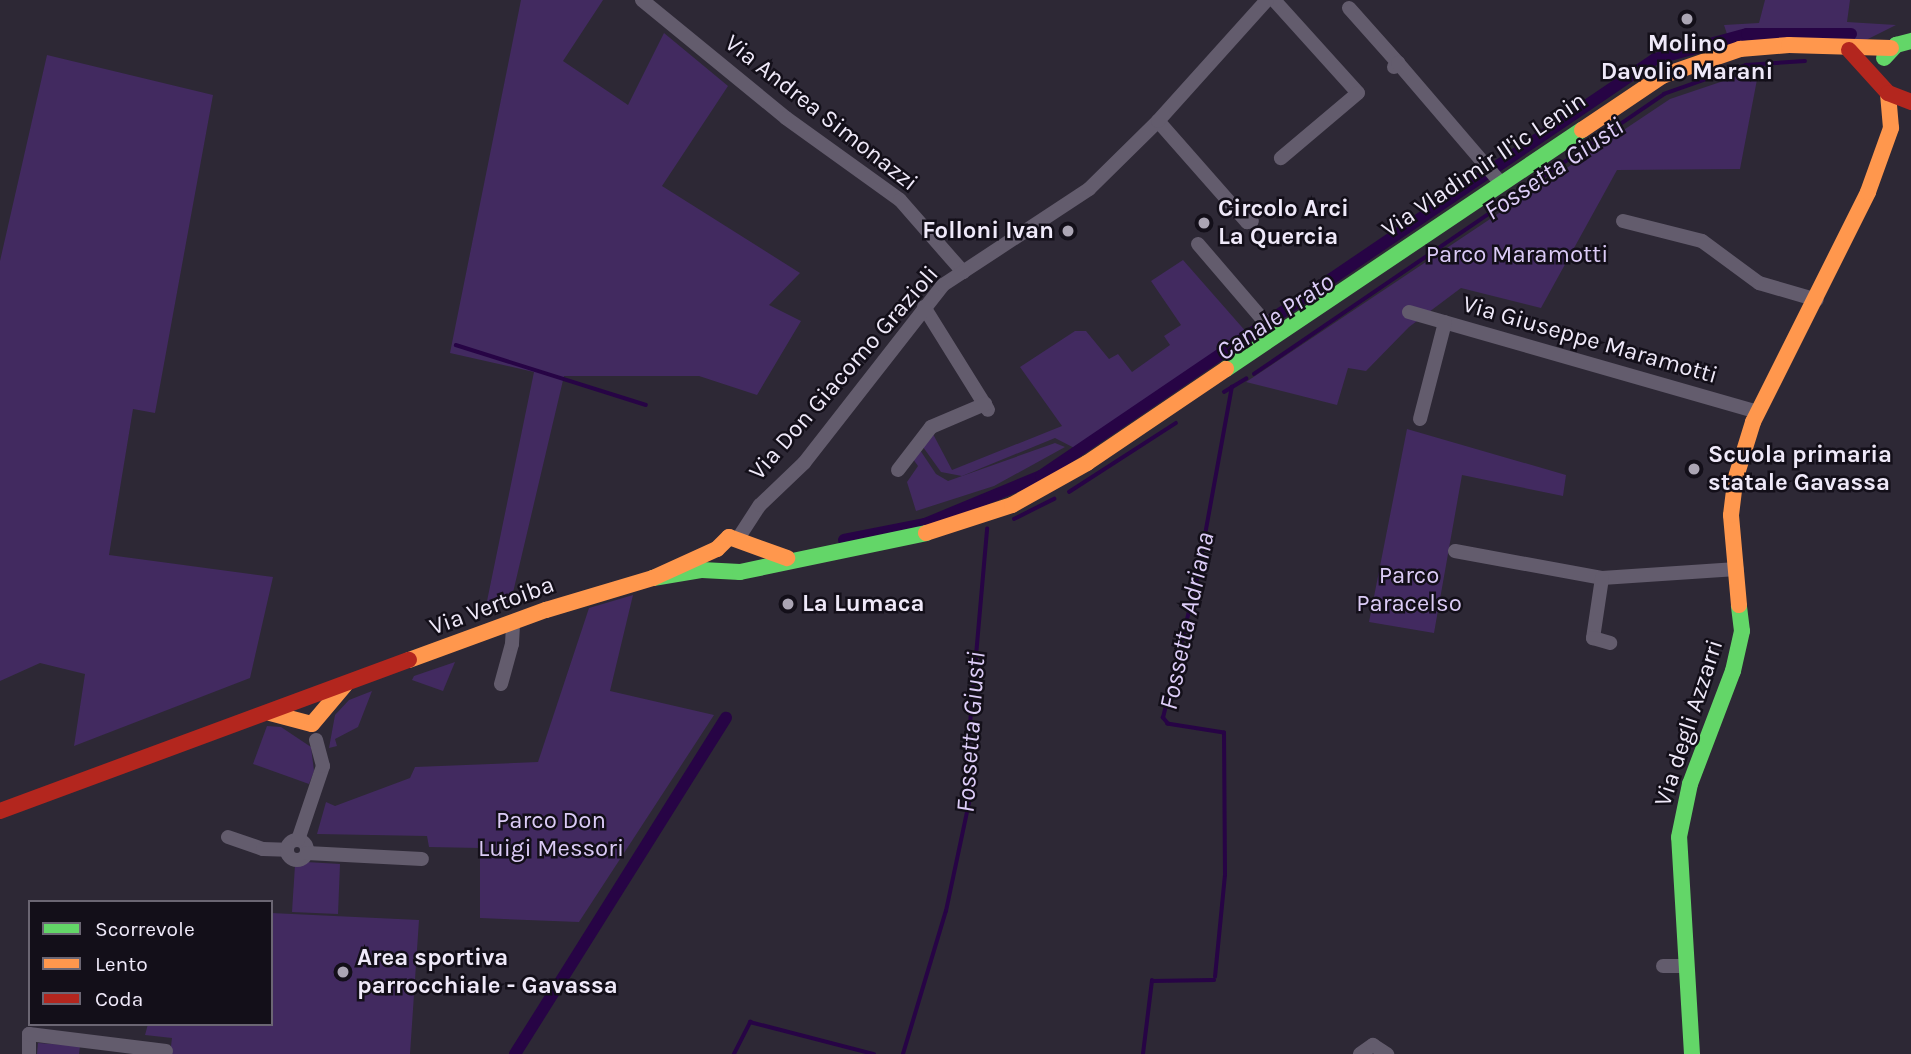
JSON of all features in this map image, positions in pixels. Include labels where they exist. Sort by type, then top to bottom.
[{"type":"main road","points":[[1885,86],[1882,63],[1901,44],[1911,26]]},
{"type":"main road","name":"Via Vladimir Il'ic Lenin","points":[[653,578],[724,569],[734,573],[792,559],[917,538],[1030,497],[1494,174],[1631,93],[1693,62],[1777,46],[1849,50],[1901,44]]},
{"type":"main road","points":[[1849,50],[1885,86],[1911,105]]},
{"type":"main road","name":"Via degli Azzarri","points":[[1885,86],[1891,128]]},
{"type":"main road","name":"Via degli Azzarri","points":[[1692,1054],[1678,852],[1681,820],[1696,764],[1740,644],[1743,617],[1732,496],[1744,444],[1868,192],[1891,128],[1911,105]]},
{"type":"main road","points":[[653,578],[717,549],[729,537],[739,537]]},
{"type":"main road","name":"Via Vladimir Il'ic Lenin","points":[[739,537],[752,549],[792,559]]},
{"type":"main road","points":[[717,549],[724,569]]},
{"type":"main road","points":[[745,569],[752,560],[752,549]]},
{"type":"main road","name":"Via Vertoiba","points":[[260,714],[303,703],[348,682],[513,622],[653,578]]},
{"type":"main road","points":[[310,721],[348,682]]},
{"type":"main road","points":[[303,703],[295,714],[310,721]]},
{"type":"main road","points":[[0,811],[260,714],[310,721]]},
{"type":"street","name":"Via Andrea Simonazzi","points":[[642,0],[786,118],[900,200],[963,272]]},
{"type":"street","name":"Via Don Giacomo Grazioli","points":[[739,537],[760,505],[804,463],[943,285],[1089,189],[1158,121],[1268,0]]},
{"type":"street","points":[[1274,0],[1357,93],[1281,158]]},
{"type":"street","points":[[1349,8],[1396,65],[1494,174]]},
{"type":"street","points":[[1158,121],[1247,222],[1252,221]]},
{"type":"street","points":[[1623,221],[1702,242],[1759,283],[1817,300]]},
{"type":"street","points":[[1198,244],[1272,330]]},
{"type":"street","points":[[898,470],[931,427],[986,407],[924,307]]},
{"type":"street","name":"Via Giuseppe Maramotti","points":[[1409,312],[1758,412]]},
{"type":"street","points":[[1420,419],[1445,322]]},
{"type":"street","points":[[1455,551],[1602,578],[1737,569]]},
{"type":"street","points":[[1602,578],[1593,638],[1610,643]]},
{"type":"street","points":[[501,684],[512,644],[513,622]]},
{"type":"street","points":[[228,837],[263,849],[286,850],[298,840],[323,766],[310,721]]},
{"type":"street","points":[[298,840],[307,853]]},
{"type":"street","points":[[286,850],[297,861],[307,853],[422,859]]},
{"type":"street","points":[[1663,966],[1685,966]]},
{"type":"street","points":[[29,1054],[29,1034],[166,1051]]},
{"type":"street","points":[[1360,1054],[1373,1045],[1387,1054]]},
{"type":"green space","points":[[521,0],[603,0],[563,61],[628,105],[664,33],[728,86],[662,186],[800,273],[769,305],[801,321],[757,395],[699,376],[564,376],[511,601],[486,606],[534,372],[450,353]]},
{"type":"green space","points":[[1765,0],[1850,0],[1847,22],[1896,25],[1866,40],[1766,40],[1727,34],[1724,25],[1759,23]]},
{"type":"green space","points":[[47,55],[213,95],[155,413],[133,409],[109,555],[273,577],[250,678],[74,746],[85,674],[40,663],[0,681],[0,261]]},
{"type":"green space","name":"Parco Maramotti","points":[[1759,69],[1740,169],[1617,170],[1541,308],[1461,288],[1409,327],[1366,371],[1348,368],[1337,405],[1246,382],[1670,99]]},
{"type":"green space","points":[[1183,260],[1248,334],[1079,448],[1082,452],[1055,438],[962,476],[941,472],[923,447],[933,434],[952,470],[1062,426],[1020,367],[1075,331],[1086,331],[1109,359],[1118,354],[1132,372],[1170,345],[1164,336],[1181,325],[1151,281]]},
{"type":"green space","name":"Parco Paracelso","points":[[1407,429],[1566,475],[1563,496],[1462,475],[1434,633],[1369,622]]},
{"type":"green space","points":[[1055,443],[1065,447],[994,486],[916,511],[907,482],[918,466],[913,459],[920,450],[936,474],[948,481]]},
{"type":"green space","name":"Parco Don Luigi Messori","points":[[633,595],[610,691],[714,715],[579,922],[480,918],[480,848],[429,847],[427,836],[317,834],[326,802],[335,806],[410,778],[415,767],[538,762],[589,608]]},
{"type":"green space","points":[[455,662],[443,691],[412,680],[414,676]]},
{"type":"green space","points":[[372,691],[358,727],[335,739],[337,746],[329,748],[335,715],[349,700]]},
{"type":"green space","points":[[267,726],[281,727],[311,747],[314,771],[309,784],[253,764]]},
{"type":"green space","points":[[306,862],[340,864],[338,914],[292,912],[295,865]]},
{"type":"green space","name":"Area sportiva parrocchiale - Gavassa","points":[[273,913],[419,920],[410,1054],[170,1054],[172,1038],[145,1035],[147,1026],[273,1026]]},
{"type":"green space","points":[[38,1043],[80,1046],[79,1054],[37,1054]]},
{"type":"waterway","name":"Canale Prato","points":[[844,540],[925,524],[1041,476],[1655,59],[1747,34],[1851,34]]},
{"type":"waterway","name":"Fossetta Giusti","points":[[1254,374],[1664,94],[1746,65],[1805,61]]},
{"type":"waterway","points":[[456,345],[646,405]]},
{"type":"waterway","name":"Fossetta Giusti","points":[[1224,392],[1246,379]]},
{"type":"waterway","name":"Fossetta Adriana","points":[[1215,977],[1225,875],[1224,733],[1168,724],[1163,718],[1197,579],[1232,387]]},
{"type":"waterway","name":"Fossetta Giusti","points":[[1069,492],[1176,423]]},
{"type":"waterway","name":"Fossetta Giusti","points":[[1014,519],[1054,499]]},
{"type":"waterway","name":"Fossetta Giusti","points":[[903,1054],[946,911],[971,793],[967,759],[987,529]]},
{"type":"waterway","name":"Canale Prato","points":[[515,1054],[726,718]]},
{"type":"waterway","name":"Fossetta Adriana","points":[[1143,1054],[1152,981],[1214,980]]},
{"type":"waterway","name":"Fossetta Giusti","points":[[734,1054],[750,1022],[874,1054]]},
{"type":"traffic: fast","points":[[1884,58],[1896,45],[1911,41]]},
{"type":"traffic: fast","points":[[1226,369],[1582,130]]},
{"type":"traffic: fast","points":[[653,578],[702,570],[740,572],[926,533]]},
{"type":"traffic: fast","points":[[1692,1054],[1679,837],[1690,784],[1733,671],[1742,631],[1739,605]]},
{"type":"traffic: slow","points":[[1582,130],[1662,76],[1740,49],[1789,45],[1891,48]]},
{"type":"traffic: slow","points":[[1739,605],[1731,515],[1736,477],[1753,422],[1868,192],[1891,128],[1888,93]]},
{"type":"traffic: slow","points":[[926,533],[1012,505],[1087,463],[1226,369]]},
{"type":"traffic: slow","points":[[409,660],[546,610],[653,578],[717,549],[729,537],[787,558]]},
{"type":"traffic: slow","points":[[270,713],[312,724],[345,685]]},
{"type":"traffic: jam","points":[[1849,50],[1888,93],[1911,102]]},
{"type":"traffic: jam","points":[[0,811],[409,660]]},
{"type":"place","name":"Molino Davolio Marani","points":[[1687,19]]},
{"type":"place","name":"Circolo Arci La Quercia","points":[[1204,223]]},
{"type":"place","name":"Folloni Ivan","points":[[1068,231]]},
{"type":"place","name":"Scuola primaria statale Gavassa","points":[[1694,469]]},
{"type":"place","name":"La Lumaca","points":[[788,604]]},
{"type":"place","name":"Area sportiva parrocchiale - Gavassa","points":[[343,972]]}]
